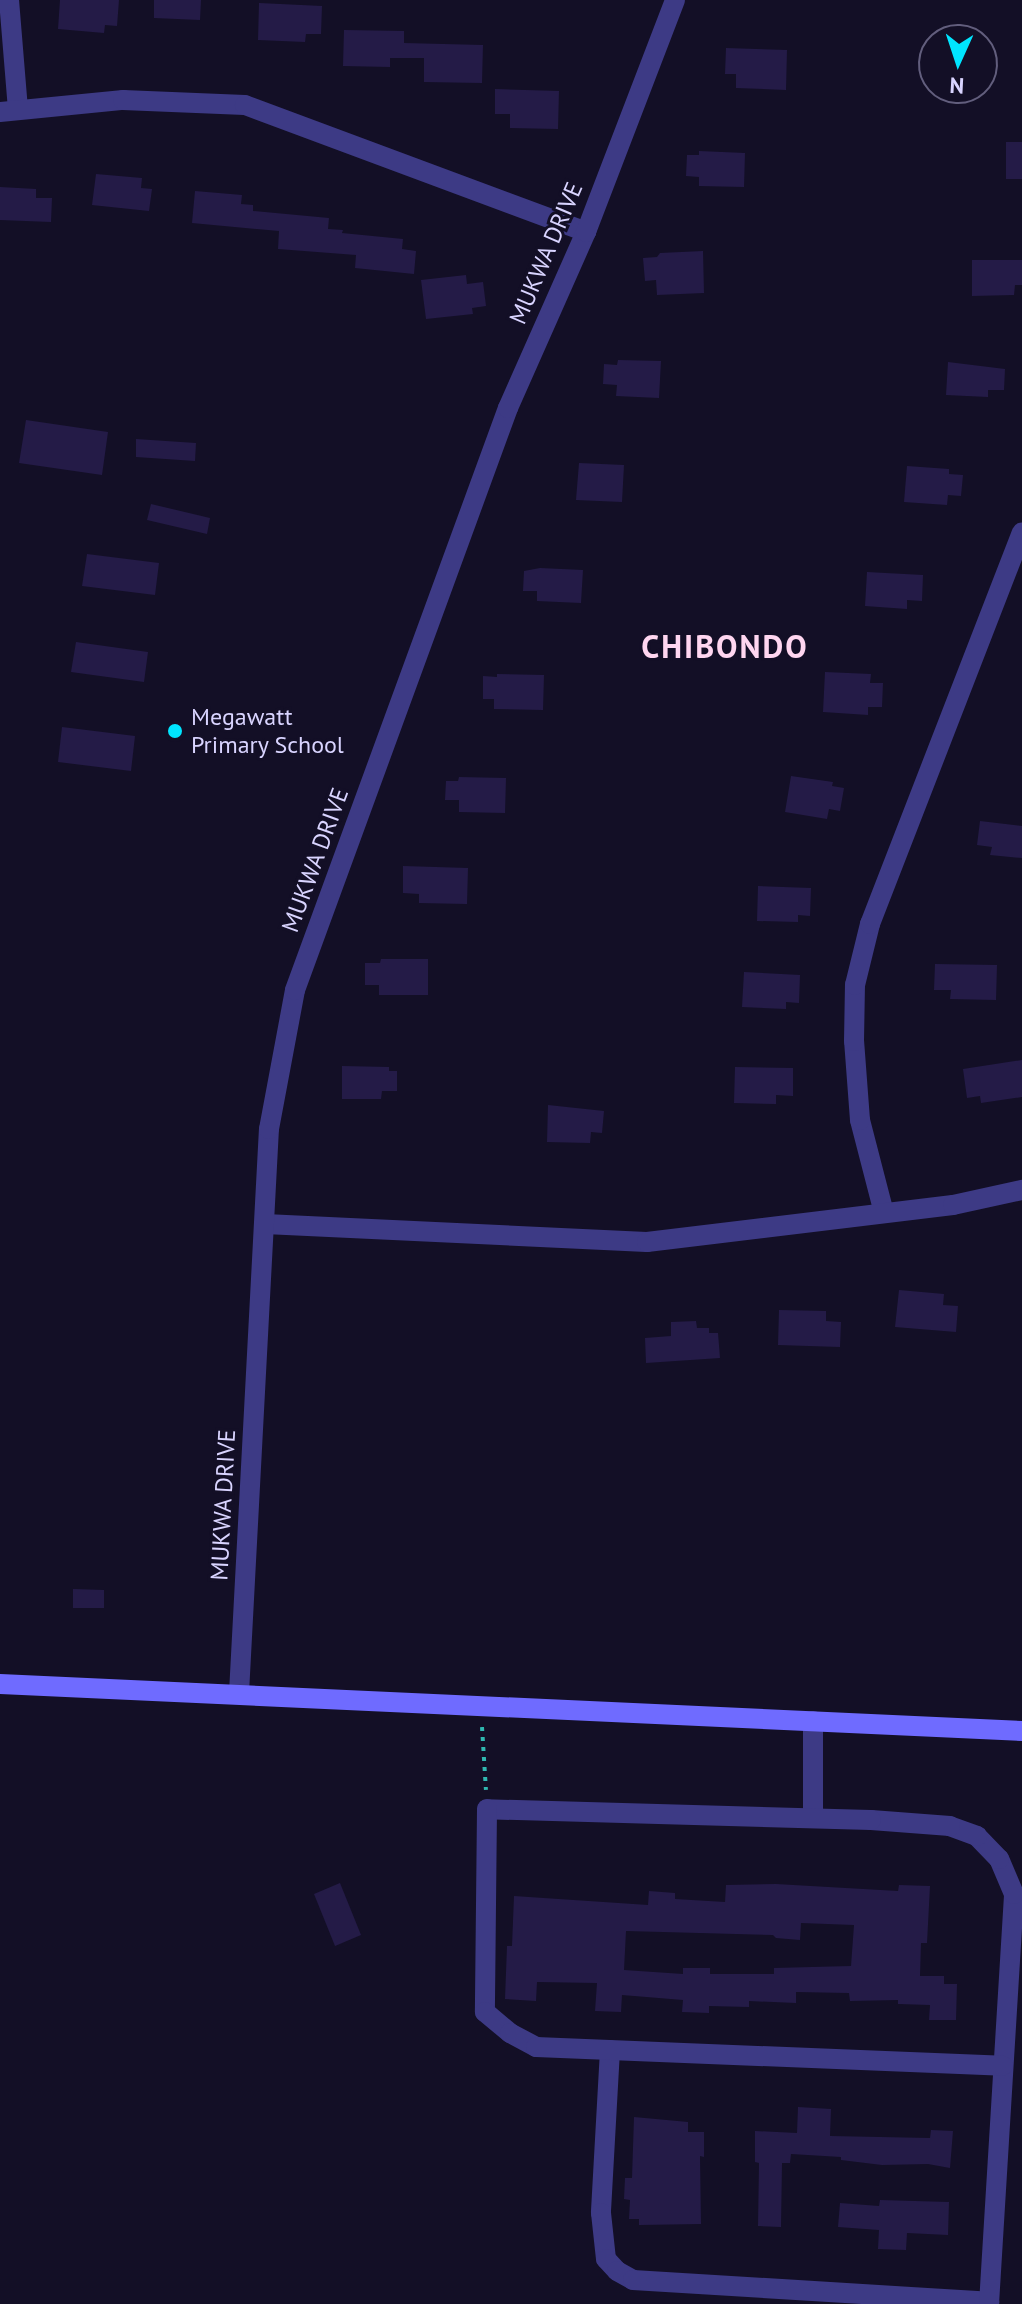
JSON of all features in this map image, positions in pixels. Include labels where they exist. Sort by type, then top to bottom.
[{"type":"street","points":[[9,0],[9,111],[123,100],[245,105],[586,232]]},
{"type":"street","name":"MUKWA DRIVE","points":[[239,1693],[269,1129],[295,990],[508,408],[586,232],[675,0]]},
{"type":"street","points":[[884,1213],[860,1120],[854,1041],[855,985],[870,924],[1022,533]]},
{"type":"street","points":[[265,1224],[647,1242],[953,1205],[1022,1190]]},
{"type":"street","points":[[0,1684],[1022,1731]]},
{"type":"street","points":[[813,1721],[813,1817]]},
{"type":"street","points":[[610,2050],[601,2213],[606,2259],[617,2271],[633,2280],[989,2303],[1003,2066],[1017,1925],[1014,1894],[999,1859],[977,1836],[950,1826],[813,1817],[487,1809],[485,2012],[510,2033],[536,2047],[610,2050],[1003,2066]]},
{"type":"path","points":[[481,1704],[487,1809]]},
{"type":"building","points":[[60,0],[119,0],[117,26],[105,25],[104,33],[58,29]]},
{"type":"building","points":[[154,0],[201,0],[200,20],[154,18]]},
{"type":"building","points":[[259,3],[322,6],[321,34],[306,34],[305,42],[258,40]]},
{"type":"building","points":[[344,30],[404,31],[404,43],[483,45],[482,83],[424,82],[424,58],[390,58],[390,67],[343,66]]},
{"type":"building","points":[[726,48],[787,50],[786,90],[736,88],[736,74],[725,74]]},
{"type":"building","points":[[495,89],[559,91],[558,129],[510,128],[510,114],[495,114]]},
{"type":"building","points":[[1006,142],[1022,142],[1022,179],[1006,179]]},
{"type":"building","points":[[699,151],[745,153],[744,187],[699,186],[699,177],[686,176],[687,155],[699,155]]},
{"type":"building","points":[[96,174],[142,178],[141,188],[152,189],[149,211],[92,205]]},
{"type":"building","points":[[0,187],[36,189],[36,198],[52,198],[51,222],[0,220]]},
{"type":"building","points":[[195,191],[242,195],[241,204],[253,205],[253,211],[329,218],[328,229],[343,230],[342,233],[403,239],[402,249],[416,251],[414,274],[355,268],[356,255],[278,249],[279,231],[192,223]]},
{"type":"building","points":[[703,251],[704,293],[657,295],[656,280],[645,281],[643,258],[657,257],[660,253]]},
{"type":"building","points":[[972,260],[1022,260],[1022,285],[1015,285],[1014,295],[972,296]]},
{"type":"building","points":[[466,275],[467,284],[483,282],[486,306],[472,308],[473,314],[426,319],[421,280]]},
{"type":"building","points":[[618,360],[661,361],[659,398],[616,396],[617,385],[603,384],[604,364],[617,365]]},
{"type":"building","points":[[948,362],[1005,369],[1004,390],[988,390],[988,397],[946,395]]},
{"type":"building","points":[[26,420],[108,432],[102,475],[19,463]]},
{"type":"building","points":[[136,439],[196,443],[195,461],[136,457]]},
{"type":"building","points":[[579,463],[624,465],[622,502],[576,500]]},
{"type":"building","points":[[907,466],[949,469],[949,474],[963,475],[961,496],[948,495],[947,505],[904,502]]},
{"type":"building","points":[[151,504],[210,518],[207,534],[147,520]]},
{"type":"building","points":[[87,554],[159,563],[155,595],[82,586]]},
{"type":"building","points":[[540,568],[583,570],[581,603],[537,601],[537,591],[523,591],[524,571]]},
{"type":"building","points":[[867,572],[923,575],[922,601],[907,600],[907,609],[865,606]]},
{"type":"building","points":[[76,642],[148,652],[144,682],[71,672]]},
{"type":"building","points":[[825,672],[871,674],[870,683],[883,683],[882,707],[868,707],[868,715],[823,712]]},
{"type":"building","points":[[497,674],[544,675],[543,710],[494,709],[494,699],[483,699],[483,676],[497,677]]},
{"type":"building","points":[[62,727],[135,736],[131,771],[58,762]]},
{"type":"building","points":[[791,776],[833,782],[832,786],[844,788],[840,811],[829,809],[827,819],[785,812]]},
{"type":"building","points":[[459,777],[506,778],[505,813],[459,812],[459,800],[445,800],[446,781],[458,781]]},
{"type":"building","points":[[980,821],[1022,826],[1022,858],[990,855],[992,847],[977,845]]},
{"type":"building","points":[[403,866],[468,868],[467,904],[419,903],[419,894],[403,893]]},
{"type":"building","points":[[758,886],[811,888],[810,916],[798,915],[798,922],[757,921]]},
{"type":"building","points":[[381,959],[428,959],[428,995],[379,995],[379,985],[365,985],[365,963],[380,963]]},
{"type":"building","points":[[935,964],[997,965],[996,1000],[950,999],[951,990],[934,990]]},
{"type":"building","points":[[744,972],[800,975],[799,1003],[786,1002],[786,1009],[742,1007]]},
{"type":"building","points":[[1022,1060],[1022,1097],[981,1103],[980,1096],[967,1098],[963,1069]]},
{"type":"building","points":[[342,1066],[389,1067],[389,1071],[397,1071],[397,1091],[382,1091],[381,1099],[342,1099]]},
{"type":"building","points":[[735,1067],[793,1068],[793,1096],[776,1095],[776,1104],[734,1103]]},
{"type":"building","points":[[548,1105],[604,1111],[602,1133],[591,1132],[590,1143],[547,1142]]},
{"type":"building","points":[[899,1290],[944,1294],[943,1305],[958,1306],[956,1332],[895,1327]]},
{"type":"building","points":[[779,1310],[826,1311],[826,1321],[841,1322],[840,1347],[778,1345]]},
{"type":"building","points":[[696,1321],[697,1328],[709,1328],[709,1333],[718,1333],[720,1358],[646,1363],[645,1338],[671,1336],[671,1322]]},
{"type":"building","points":[[73,1589],[104,1590],[104,1608],[73,1608]]},
{"type":"building","points":[[340,1883],[361,1935],[335,1946],[314,1894]]},
{"type":"building","points":[[776,1884],[898,1891],[899,1885],[930,1886],[927,1943],[921,1943],[920,1976],[944,1976],[944,1984],[957,1984],[956,2020],[929,2020],[930,2005],[898,2004],[898,2000],[850,2001],[849,1993],[796,1992],[796,2003],[749,2001],[749,2007],[709,2006],[709,2013],[682,2012],[683,2000],[622,1995],[621,2012],[595,2011],[597,1983],[537,1982],[536,2001],[505,1999],[507,1946],[512,1946],[514,1896],[648,1905],[649,1891],[675,1893],[675,1899],[725,1902],[726,1885]],"holes":[[[801,1923],[854,1925],[851,1966],[774,1968],[774,1974],[710,1974],[710,1968],[683,1968],[683,1974],[624,1970],[626,1931],[773,1935],[776,1938],[800,1940]]]},
{"type":"building","points":[[798,2107],[831,2109],[830,2136],[930,2138],[931,2130],[953,2131],[950,2168],[928,2164],[882,2165],[841,2160],[841,2157],[791,2154],[790,2163],[782,2163],[781,2227],[758,2226],[759,2163],[755,2162],[755,2131],[797,2133]]},
{"type":"building","points":[[634,2117],[688,2122],[688,2132],[704,2132],[704,2157],[700,2156],[701,2224],[639,2225],[639,2219],[629,2219],[630,2200],[624,2199],[625,2178],[632,2178]]},
{"type":"building","points":[[880,2200],[949,2202],[948,2235],[907,2233],[906,2250],[878,2249],[879,2230],[838,2227],[840,2203],[879,2206]]},
{"type":"place","name":"Megawatt Primary School","points":[[175,731]]},
{"type":"district","name":"CHIBONDO","points":[[725,646]]}]
